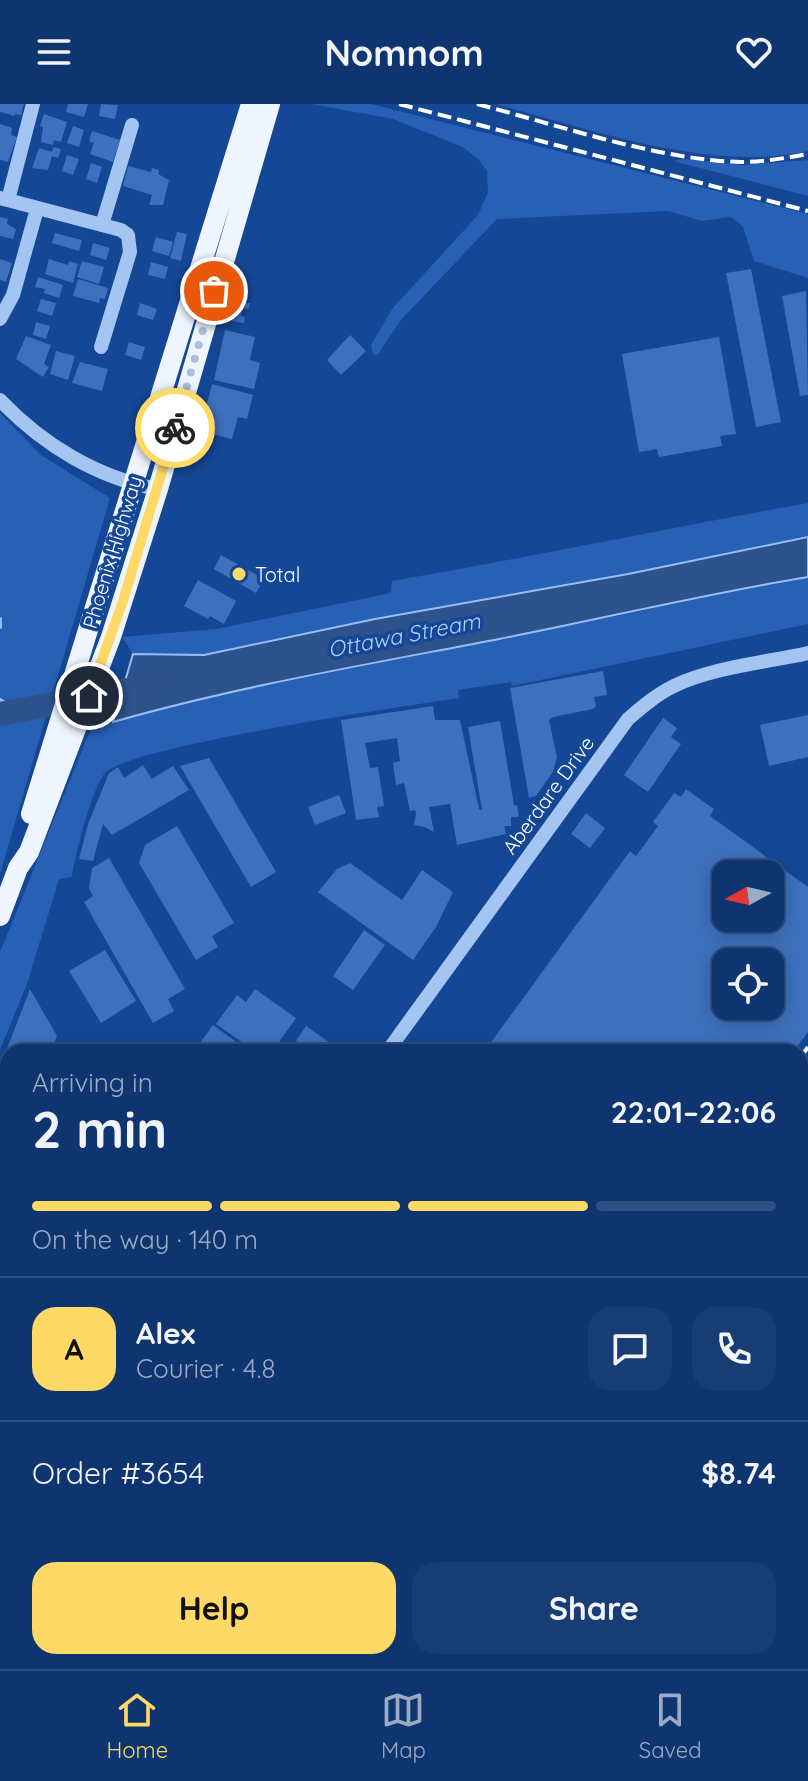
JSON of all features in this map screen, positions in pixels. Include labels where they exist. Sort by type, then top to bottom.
[{"type":"main road","name":"Phoenix Highway","points":[[59,753],[79,654],[132,484],[260,106]]},
{"type":"main road","name":"Phoenix Highway","points":[[0,916],[18,868],[20,850],[111,637],[158,489],[260,106]]},
{"type":"street","points":[[33,104],[4,199],[121,230],[128,235],[130,242],[130,252],[101,347]]},
{"type":"street","points":[[102,225],[132,125]]},
{"type":"street","points":[[0,319],[13,295],[37,209]]},
{"type":"street","points":[[0,400],[37,434],[103,473],[132,484],[158,489]]},
{"type":"street","name":"Aberdare Drive","points":[[393,1044],[628,719],[674,685],[701,676],[808,653]]},
{"type":"shaded area","points":[[312,104],[371,104],[808,214],[808,278],[754,261],[743,227],[731,217],[702,221],[668,211],[497,219],[401,320],[378,354],[373,355],[371,345],[392,309],[478,215],[488,192],[487,171],[463,147],[393,119]]},
{"type":"shaded area","points":[[495,104],[808,104],[808,151],[771,156],[691,152],[610,136]]},
{"type":"shaded area","points":[[684,159],[740,165],[808,160],[808,196],[673,161]]},
{"type":"shaded area","points":[[0,413],[41,455],[110,498],[0,874]]},
{"type":"shaded area","points":[[808,503],[808,537],[628,574],[375,619],[204,655],[133,654],[122,637],[216,629],[391,593],[392,581]]},
{"type":"shaded area","points":[[808,577],[808,624],[512,686],[511,682],[458,690],[459,698],[214,740],[125,762],[105,773],[90,807],[72,877],[59,879],[27,984],[0,1044],[0,952],[92,726],[231,692],[637,612],[710,593]]},
{"type":"water","points":[[808,537],[808,577],[305,676],[113,722],[133,654],[204,655],[375,619],[628,574]]},
{"type":"building","points":[[0,104],[24,104],[21,115],[15,116],[0,112]]},
{"type":"building","points":[[68,104],[88,104],[84,117],[66,112]]},
{"type":"building","points":[[101,104],[118,105],[115,119],[99,116]]},
{"type":"building","points":[[44,114],[67,122],[61,142],[54,140],[53,145],[41,142],[43,127],[40,126]]},
{"type":"building","points":[[0,124],[12,128],[11,135],[17,137],[8,162],[0,160]]},
{"type":"building","points":[[73,126],[84,130],[79,147],[67,143]]},
{"type":"building","points":[[92,131],[120,140],[113,162],[90,154],[94,143],[89,141]]},
{"type":"building","points":[[54,147],[61,149],[58,158],[52,156],[48,170],[32,168],[39,148],[52,152]]},
{"type":"building","points":[[67,155],[79,159],[73,175],[62,171]]},
{"type":"building","points":[[91,163],[102,167],[97,183],[86,179]]},
{"type":"building","points":[[128,166],[151,172],[152,168],[159,170],[158,174],[169,180],[163,205],[149,205],[152,195],[123,186]]},
{"type":"building","points":[[0,217],[8,219],[7,224],[16,229],[13,239],[0,236]]},
{"type":"building","points":[[177,232],[187,234],[181,261],[170,258]]},
{"type":"building","points":[[55,233],[82,240],[79,251],[52,243]]},
{"type":"building","points":[[156,237],[173,242],[169,256],[152,251]]},
{"type":"building","points":[[93,243],[110,248],[106,260],[90,255]]},
{"type":"building","points":[[0,259],[12,263],[6,282],[0,280]]},
{"type":"building","points":[[49,259],[68,265],[69,261],[78,264],[73,283],[45,274]]},
{"type":"building","points":[[82,261],[104,267],[99,284],[77,277]]},
{"type":"building","points":[[151,262],[168,267],[165,279],[148,275]]},
{"type":"building","points":[[751,269],[781,422],[756,427],[726,273]]},
{"type":"building","points":[[38,277],[63,285],[59,298],[35,287]]},
{"type":"building","points":[[78,279],[108,288],[105,299],[100,298],[99,303],[73,296]]},
{"type":"building","points":[[806,291],[808,395],[800,396],[782,296]]},
{"type":"building","points":[[41,299],[56,303],[52,316],[37,311]]},
{"type":"building","points":[[140,303],[157,309],[153,320],[137,315]]},
{"type":"building","points":[[237,303],[250,303],[249,309],[243,309],[241,316],[245,317],[244,323],[231,321],[233,305],[238,306]]},
{"type":"building","points":[[36,322],[50,326],[46,339],[33,335]]},
{"type":"building","points":[[225,330],[255,337],[250,360],[260,363],[254,389],[214,380]]},
{"type":"building","points":[[350,335],[366,351],[341,375],[327,360]]},
{"type":"building","points":[[26,336],[51,345],[44,364],[49,367],[43,377],[16,359]]},
{"type":"building","points":[[719,337],[736,434],[720,436],[722,446],[659,457],[657,449],[639,452],[622,354]]},
{"type":"building","points":[[129,342],[145,347],[141,360],[125,355]]},
{"type":"building","points":[[56,351],[75,356],[68,380],[50,374]]},
{"type":"building","points":[[80,362],[108,369],[102,391],[72,383]]},
{"type":"building","points":[[212,384],[253,395],[247,419],[238,417],[232,439],[200,431]]},
{"type":"building","name":"Total","points":[[221,555],[264,579],[256,593],[214,569]]},
{"type":"building","points":[[198,580],[236,601],[224,624],[184,606]]},
{"type":"building","points":[[603,671],[607,695],[594,697],[596,706],[593,709],[549,720],[557,757],[553,772],[536,796],[529,798],[510,688]]},
{"type":"building","points":[[433,706],[435,720],[460,720],[479,809],[482,810],[468,727],[500,721],[514,805],[517,805],[519,817],[511,817],[511,826],[504,826],[506,834],[457,845],[450,804],[429,807],[434,832],[414,825],[416,814],[415,810],[410,811],[404,783],[396,785],[393,763],[400,761],[397,738],[365,743],[370,768],[378,767],[384,806],[377,807],[379,817],[356,820],[341,720]]},
{"type":"building","points":[[808,715],[808,757],[769,766],[760,725]]},
{"type":"building","points":[[663,718],[677,728],[671,737],[681,744],[648,792],[624,775]]},
{"type":"building","points":[[209,758],[276,872],[251,887],[180,766]]},
{"type":"building","points":[[143,765],[152,779],[173,766],[189,790],[112,835],[103,824],[93,861],[79,859],[88,824],[109,773],[118,767],[124,778]]},
{"type":"building","points":[[686,789],[714,809],[710,816],[771,860],[712,860],[712,932],[784,932],[784,870],[808,887],[808,1032],[799,1044],[490,1044],[630,851],[636,856],[658,826],[653,822],[674,793],[681,797]]},
{"type":"building","points":[[339,795],[346,813],[315,825],[308,807]]},
{"type":"building","points":[[586,813],[605,828],[590,848],[571,834]]},
{"type":"building","points":[[177,826],[234,923],[212,936],[218,947],[196,960],[139,863],[145,845]]},
{"type":"building","points":[[109,858],[185,989],[168,999],[174,1011],[153,1023],[84,902],[93,896],[89,888],[92,868]]},
{"type":"building","points":[[350,863],[402,900],[422,870],[453,892],[436,927],[413,960],[318,892],[337,869]]},
{"type":"building","points":[[364,930],[385,945],[353,990],[333,976]]},
{"type":"building","points":[[105,950],[136,1001],[101,1023],[69,971]]},
{"type":"building","points":[[30,989],[57,1036],[54,1044],[9,1044]]},
{"type":"building","points":[[255,989],[296,1018],[278,1044],[245,1044],[216,1024],[237,995],[246,1002]]},
{"type":"building","points":[[213,1025],[239,1044],[199,1044]]},
{"type":"building","points":[[306,1026],[332,1044],[300,1044],[296,1041]]},
{"type":"waterway","points":[[0,619],[0,627]]},
{"type":"waterway","name":"Ottawa Stream","points":[[0,714],[155,685]]},
{"type":"waterway","points":[[0,700],[16,710]]},
{"type":"railway","points":[[399,104],[808,211]]},
{"type":"railway","points":[[477,104],[608,140],[709,160],[766,161],[808,154]]},
{"type":"way so far","points":[[175,428],[214,291]]},
{"type":"place","name":"Total","points":[[239,574]]},
{"type":"route","points":[[89,696],[123,601],[175,428]]}]
